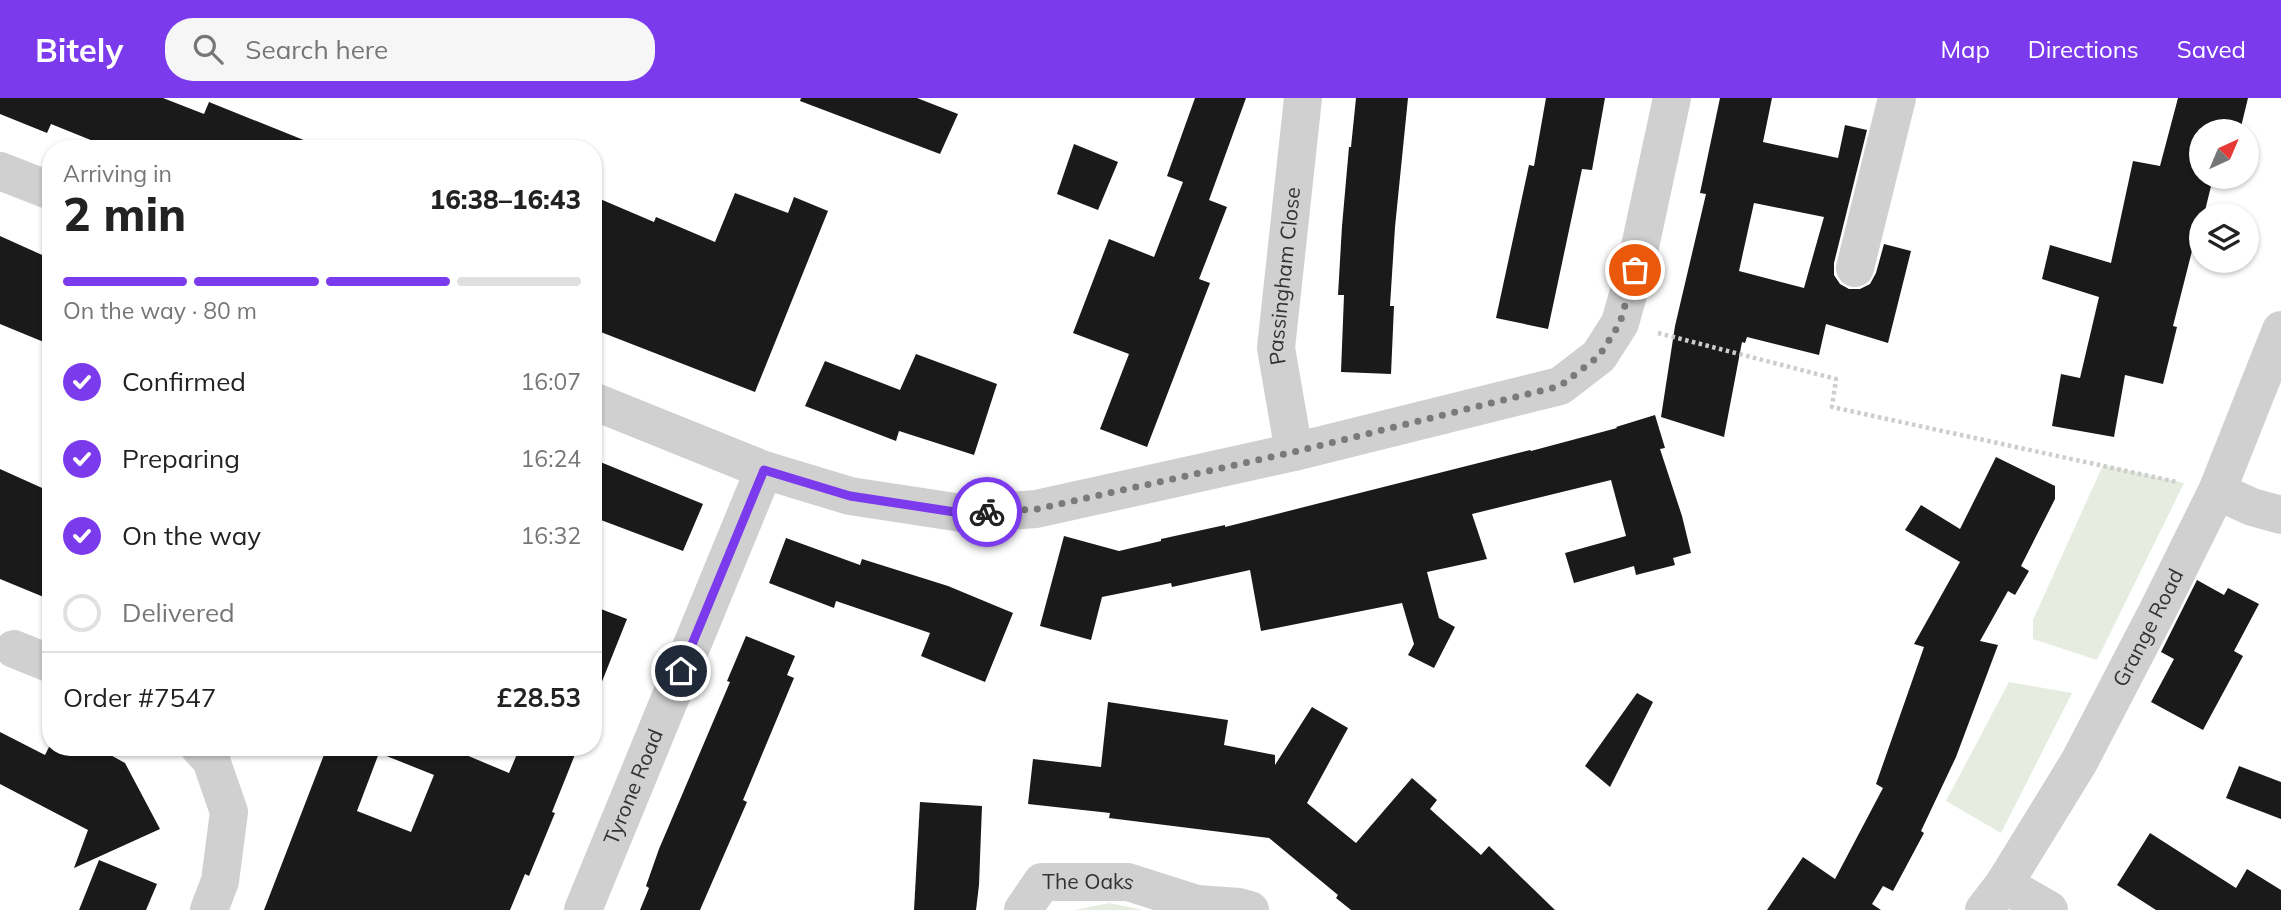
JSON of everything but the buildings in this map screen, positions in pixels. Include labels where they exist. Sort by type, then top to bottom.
[{"type":"street","name":"Passingham Close","points":[[1294,452],[1276,348],[1303,98]]},
{"type":"street","points":[[602,405],[764,470],[850,496],[968,514],[1037,509],[1294,452],[1560,386],[1599,356],[1620,323],[1635,270],[1672,98]]},
{"type":"street","points":[[1855,268],[1897,98]]},
{"type":"street","points":[[0,171],[42,187]]},
{"type":"street","name":"Grange Road","points":[[1994,897],[2079,762],[2217,491],[2281,330]]},
{"type":"street","name":"Tyrone Road","points":[[583,910],[764,470]]},
{"type":"street","points":[[2217,491],[2252,508],[2281,515]]},
{"type":"street","points":[[14,649],[42,660]]},
{"type":"street","points":[[207,756],[229,812],[220,881],[209,910]]},
{"type":"street","name":"The Oaks","points":[[1023,910],[1042,882],[1128,882],[1196,907],[1239,907],[1250,910]]},
{"type":"street","points":[[1994,897],[2049,910]]},
{"type":"path","points":[[1620,323],[1836,379],[1832,407],[2217,491]]},
{"type":"shaded area","points":[[2103,465],[2184,483],[2097,660],[2033,639],[2033,620]]},
{"type":"shaded area","points":[[2009,682],[2072,693],[2001,833],[1946,801]]},
{"type":"shaded area","points":[[1109,903],[1143,910],[1075,910]]},
{"type":"way so far","points":[[987,512],[1037,509],[1294,452],[1560,386],[1599,356],[1620,323],[1635,270]]},
{"type":"route","points":[[681,671],[764,470],[850,496],[968,514],[987,512]]}]
